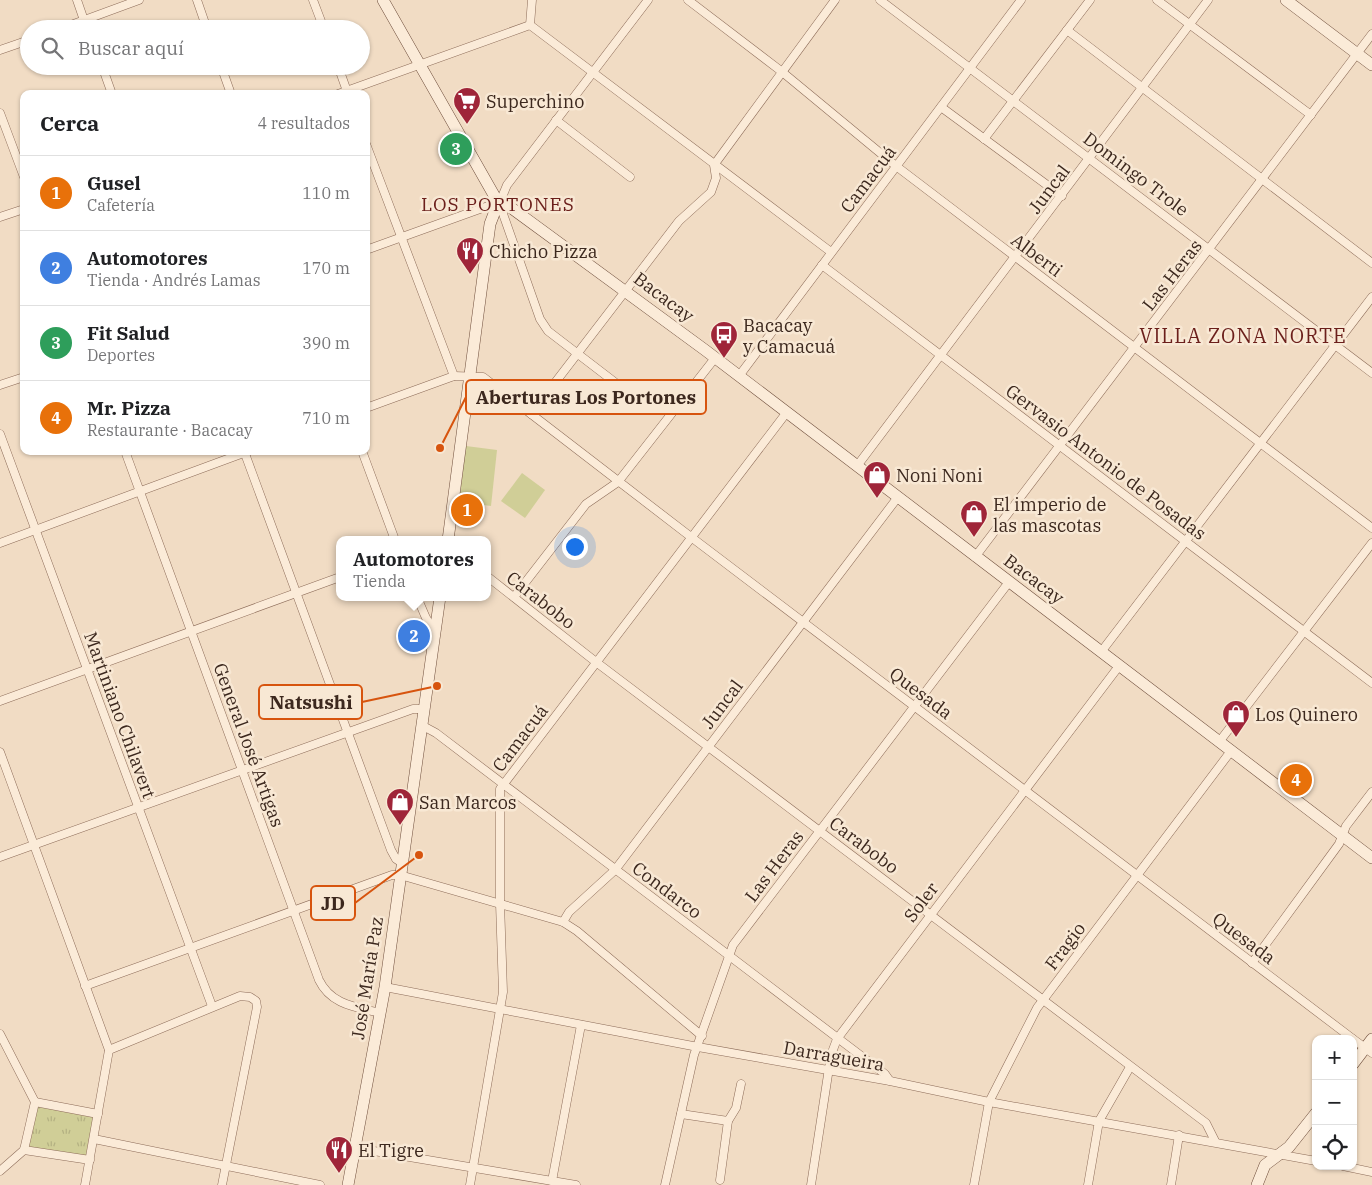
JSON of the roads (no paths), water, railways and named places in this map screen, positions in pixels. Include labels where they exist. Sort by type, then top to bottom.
[{"type":"street","points":[[77,0],[84,20],[139,0]]},
{"type":"street","points":[[197,0],[204,20]]},
{"type":"street","points":[[314,0],[321,20]]},
{"type":"street","points":[[383,0],[499,204],[543,326],[621,387],[631,392],[650,395],[688,392]]},
{"type":"street","points":[[530,24],[532,0]]},
{"type":"street","points":[[449,536],[490,224],[507,185],[648,0]]},
{"type":"street","name":"Alberti","points":[[688,0],[781,71],[896,166],[1015,258],[1372,528]]},
{"type":"street","points":[[530,414],[679,221],[710,192],[716,178],[714,165],[781,71],[835,0]]},
{"type":"street","name":"Domingo Trole","points":[[880,0],[1211,249],[1372,373]]},
{"type":"street","name":"Camacuá","points":[[739,376],[1022,0]]},
{"type":"street","points":[[1157,0],[1311,115]]},
{"type":"street","name":"Juncal","points":[[857,466],[1208,0]]},
{"type":"street","points":[[1286,0],[1372,65]]},
{"type":"street","points":[[984,139],[1067,30],[1086,1]]},
{"type":"street","points":[[352,90],[420,63],[530,24]]},
{"type":"street","points":[[530,24],[831,252]]},
{"type":"street","points":[[1067,30],[1372,263]]},
{"type":"street","name":"Las Heras","points":[[976,557],[1372,34]]},
{"type":"street","points":[[0,50],[20,43]]},
{"type":"street","points":[[105,75],[111,90]]},
{"type":"street","points":[[224,75],[230,90]]},
{"type":"street","points":[[341,75],[346,90]]},
{"type":"street","points":[[941,106],[1062,196]]},
{"type":"street","points":[[0,112],[20,166]]},
{"type":"street","points":[[556,120],[630,177]]},
{"type":"street","points":[[370,155],[454,376]]},
{"type":"street","points":[[370,249],[499,204]]},
{"type":"street","name":"Bacacay","points":[[499,204],[626,290],[1372,858]]},
{"type":"street","points":[[0,218],[20,210]]},
{"type":"street","name":"Gervasio Antonio de Posadas","points":[[822,265],[1372,683]]},
{"type":"street","points":[[1100,652],[1372,297]]},
{"type":"street","points":[[514,597],[582,508],[618,482],[715,358]]},
{"type":"street","points":[[370,407],[454,376],[470,375]]},
{"type":"street","name":"Quesada","points":[[470,375],[483,377],[691,538],[1348,1035]]},
{"type":"street","points":[[0,385],[20,378]]},
{"type":"street","name":"Camacuá","points":[[470,1185],[503,992],[500,903],[500,794],[503,784],[787,412]]},
{"type":"street","name":"Martiniano Chilavert","points":[[0,434],[212,1006]]},
{"type":"street","name":"General José Artigas","points":[[127,455],[323,989],[335,1000],[344,1004],[380,1013]]},
{"type":"street","points":[[0,543],[238,455]]},
{"type":"street","points":[[247,455],[391,850],[401,869],[500,903],[563,922],[577,931],[702,1036]]},
{"type":"street","points":[[363,455],[394,536]]},
{"type":"street","name":"Juncal","points":[[563,922],[569,912],[615,870],[898,497]]},
{"type":"street","points":[[1219,742],[1372,543]]},
{"type":"street","points":[[0,701],[336,578]]},
{"type":"street","name":"Carabobo","points":[[491,579],[596,662],[1206,1123],[1215,1141]]},
{"type":"street","name":"Las Heras","points":[[665,1185],[698,1047],[728,955],[819,830],[915,708],[1010,582]]},
{"type":"street","points":[[419,601],[435,632]]},
{"type":"street","name":"José María Paz","points":[[348,1185],[385,987],[439,601]]},
{"type":"street","name":"Soler","points":[[812,1185],[831,1055],[838,1039],[1119,666]]},
{"type":"street","points":[[0,857],[413,709],[425,709]]},
{"type":"street","name":"Condarco","points":[[423,726],[436,733],[885,1074],[890,1081]]},
{"type":"street","name":"Fragio","points":[[974,1185],[989,1102],[1042,1000],[1231,750]]},
{"type":"street","points":[[0,752],[109,1050],[85,1185]]},
{"type":"street","points":[[1252,963],[1339,844],[1346,826],[1372,792]]},
{"type":"street","points":[[86,986],[392,875],[401,869]]},
{"type":"street","name":"Darragueira","points":[[385,987],[698,1047],[890,1081],[989,1102],[1215,1141],[1278,1154]]},
{"type":"street","points":[[109,1050],[212,1006],[244,996],[256,1001],[257,1007],[222,1185]]},
{"type":"street","points":[[552,1181],[581,1025]]},
{"type":"street","points":[[0,1034],[35,1102],[24,1150],[0,1170]]},
{"type":"street","name":"Quesada","points":[[1357,1041],[1370,1047]]},
{"type":"street","points":[[1357,1060],[1370,1047]]},
{"type":"street","points":[[1088,1185],[1099,1121],[1130,1067]]},
{"type":"street","points":[[720,1180],[728,1121],[736,1108],[741,1084]]},
{"type":"street","points":[[35,1102],[98,1114]]},
{"type":"street","points":[[681,1114],[728,1121]]},
{"type":"street","points":[[1257,1185],[1265,1165],[1290,1147],[1312,1118]]},
{"type":"street","points":[[1171,1185],[1179,1135]]},
{"type":"street","points":[[94,1139],[320,1185]]},
{"type":"street","points":[[356,1148],[576,1185]]},
{"type":"street","points":[[24,1150],[90,1160]]},
{"type":"street","points":[[1278,1154],[1312,1160]]},
{"type":"street","points":[[1357,1169],[1372,1172]]},
{"type":"place","name":"Superchino","points":[[467,125]]},
{"type":"place","name":"Fit Salud","points":[[456,149]]},
{"type":"place","name":"Chicho Pizza","points":[[470,275]]},
{"type":"place","name":"Bacacay y Camacuá","points":[[724,359]]},
{"type":"place","name":"Aberturas Los Portones","points":[[440,448]]},
{"type":"place","name":"Noni Noni","points":[[877,499]]},
{"type":"place","name":"Gusel","points":[[467,510]]},
{"type":"place","name":"El imperio de las mascotas","points":[[974,538]]},
{"type":"place","name":"Automotores","points":[[414,636]]},
{"type":"place","name":"Natsushi","points":[[437,686]]},
{"type":"place","name":"Los Quinero","points":[[1236,738]]},
{"type":"place","name":"Mr. Pizza","points":[[1296,780]]},
{"type":"place","name":"San Marcos","points":[[400,826]]},
{"type":"place","name":"JD","points":[[419,855]]},
{"type":"place","name":"El Tigre","points":[[339,1174]]},
{"type":"district","name":"LOS PORTONES","points":[[498,204]]},
{"type":"district","name":"VILLA ZONA NORTE","points":[[1243,335]]}]
